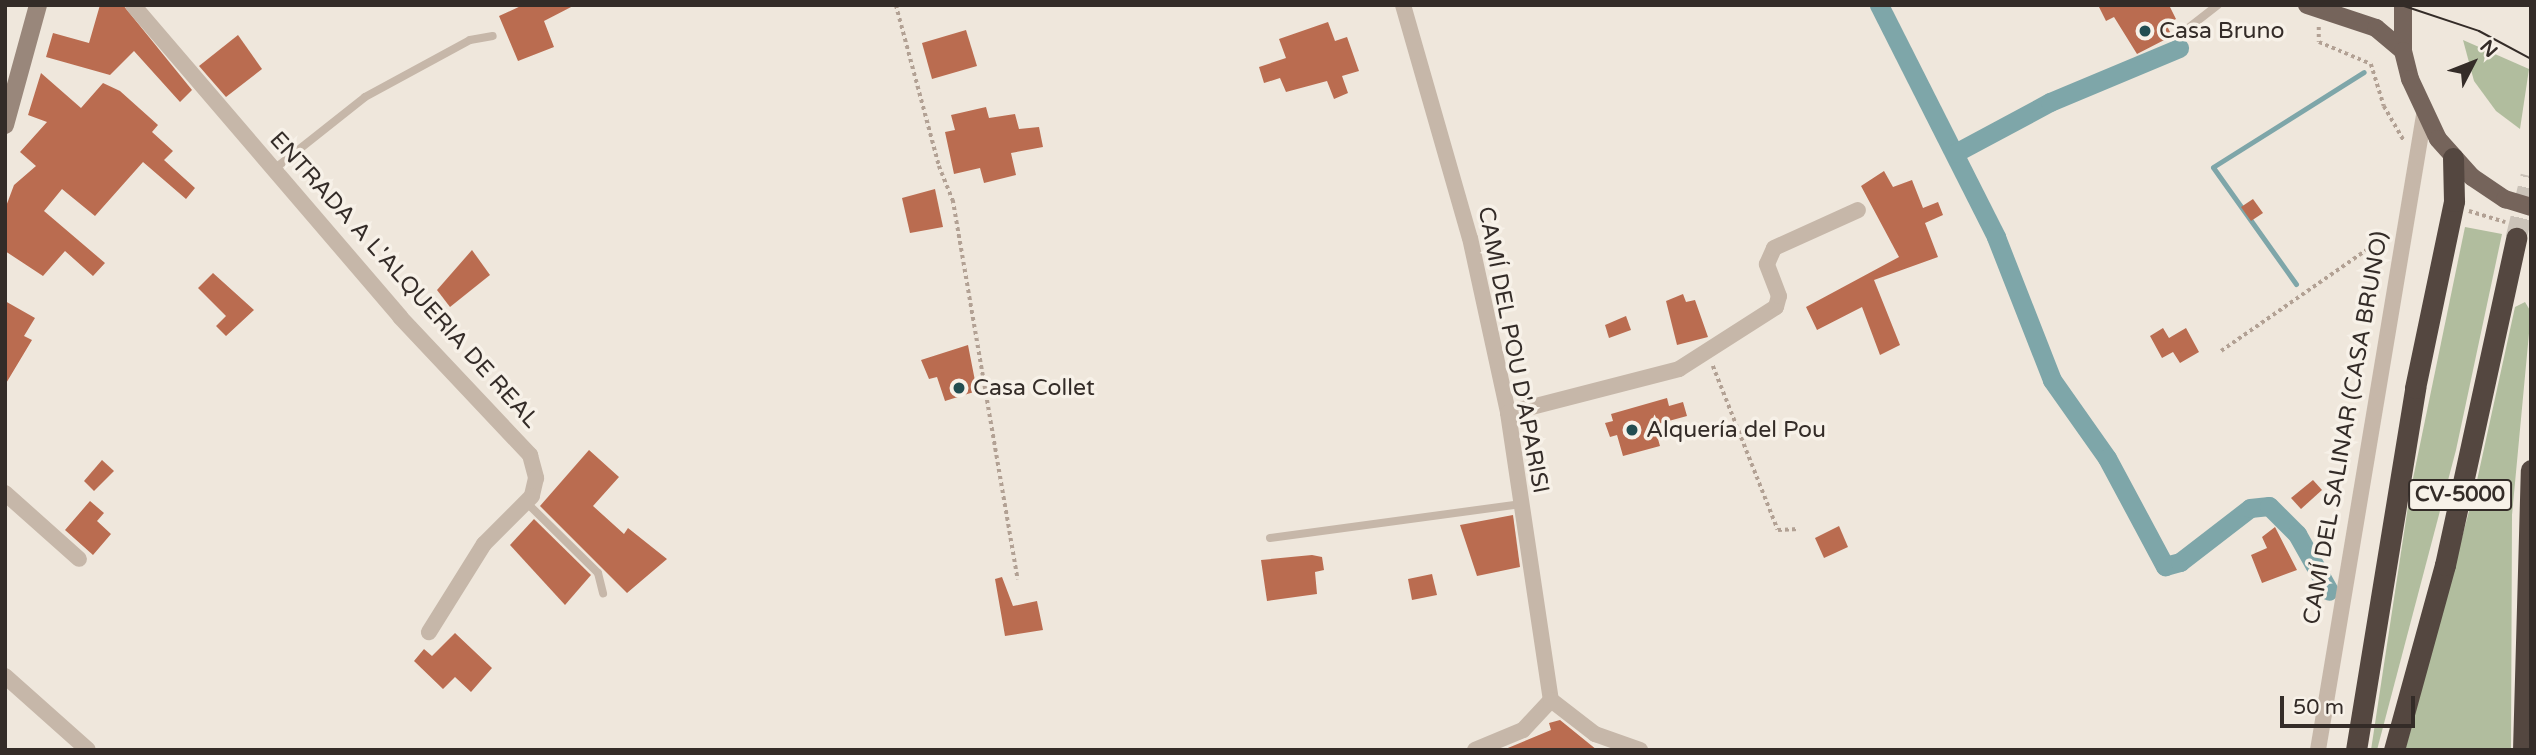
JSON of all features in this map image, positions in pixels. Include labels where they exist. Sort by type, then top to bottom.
[{"type":"highway","points":[[2356,750],[2415,388],[2454,201],[2453,158]]},
{"type":"highway","name":"CV-5000","points":[[2394,750],[2445,565],[2517,232]]},
{"type":"highway","name":"CV-5000","points":[[2523,750],[2531,470]]},
{"type":"main road","points":[[2307,5],[2376,28],[2403,51]]},
{"type":"main road","points":[[2403,5],[2403,51],[2424,115],[2453,158],[2505,199],[2531,207]]},
{"type":"street","points":[[5,125],[38,5]]},
{"type":"street","name":"ENTRADA A L'ALQUERIA DE REAL","points":[[133,5],[273,170],[530,455],[536,478],[526,502]]},
{"type":"street","name":"CAMÍ DEL POU D'APARISI","points":[[1403,5],[1470,238],[1508,412],[1551,699]]},
{"type":"street","name":"CAMÍ DEL SALINAR (CASA BRUNO)","points":[[2318,750],[2424,115]]},
{"type":"street","points":[[1508,412],[1679,369],[1776,307],[1779,296],[1767,264],[1773,248],[1858,209]]},
{"type":"street","points":[[5,493],[79,559]]},
{"type":"street","points":[[429,632],[484,544],[526,502]]},
{"type":"street","points":[[5,676],[88,750]]},
{"type":"street","points":[[1475,750],[1523,730],[1551,699],[1595,734],[1640,750]]},
{"type":"lane","points":[[2188,29],[2218,5]]},
{"type":"lane","points":[[273,170],[365,97],[470,40],[493,36]]},
{"type":"lane","points":[[526,502],[598,573],[603,593]]},
{"type":"lane","points":[[1270,538],[1522,504]]},
{"type":"path","points":[[896,5],[939,166],[953,200],[1018,579]]},
{"type":"path","points":[[2318,29],[2319,42],[2371,64],[2384,106],[2412,150]]},
{"type":"path","points":[[2475,214],[2517,232]]},
{"type":"path","points":[[2221,351],[2405,225]]},
{"type":"path","points":[[1699,354],[1712,362],[1778,530],[1799,529]]},
{"type":"green space","points":[[2463,40],[2529,69],[2520,129],[2496,111],[2474,81]]},
{"type":"green space","points":[[2465,227],[2502,234],[2456,450],[2377,750],[2371,750],[2410,493]]},
{"type":"green space","points":[[2525,302],[2531,312],[2512,515],[2511,750],[2405,750],[2476,485],[2515,307]]},
{"type":"building","points":[[100,5],[123,5],[192,90],[180,102],[134,51],[110,75],[46,57],[53,33],[89,43]]},
{"type":"building","points":[[523,5],[575,5],[544,21],[554,47],[518,61],[499,16]]},
{"type":"building","name":"Casa Bruno","points":[[2098,5],[2169,5],[2176,19],[2166,24],[2172,36],[2137,54],[2114,17],[2106,21]]},
{"type":"building","points":[[1328,22],[1335,41],[1347,37],[1359,71],[1342,76],[1348,93],[1334,99],[1327,81],[1286,92],[1280,78],[1264,83],[1259,67],[1286,58],[1279,39]]},
{"type":"building","points":[[966,30],[977,66],[932,79],[922,43]]},
{"type":"building","points":[[238,35],[262,69],[226,97],[199,66]]},
{"type":"building","points":[[41,73],[81,108],[103,83],[120,91],[158,125],[152,132],[173,151],[164,160],[195,188],[186,199],[143,162],[95,216],[62,189],[44,211],[105,263],[93,276],[65,251],[43,276],[5,251],[5,209],[14,185],[36,166],[20,152],[47,122],[28,115]]},
{"type":"building","points":[[986,107],[989,118],[1015,114],[1019,129],[1039,127],[1043,147],[1011,153],[1016,175],[984,183],[980,168],[954,174],[945,132],[955,130],[951,115]]},
{"type":"building","points":[[1884,171],[1893,187],[1912,180],[1923,208],[1938,202],[1943,215],[1925,223],[1938,257],[1874,280],[1900,345],[1880,355],[1862,307],[1817,330],[1806,307],[1899,257],[1861,186]]},
{"type":"building","points":[[935,189],[943,227],[910,233],[902,198]]},
{"type":"building","points":[[2253,199],[2263,213],[2251,221],[2241,207]]},
{"type":"building","points":[[472,250],[490,275],[450,307],[437,290]]},
{"type":"building","points":[[213,273],[254,310],[226,336],[216,326],[226,316],[198,288]]},
{"type":"building","points":[[1683,294],[1686,302],[1695,300],[1708,337],[1677,345],[1666,301]]},
{"type":"building","points":[[5,301],[35,318],[24,336],[32,340],[5,385]]},
{"type":"building","points":[[1626,316],[1631,330],[1609,338],[1605,325]]},
{"type":"building","points":[[2163,328],[2169,338],[2186,328],[2199,352],[2180,363],[2173,352],[2162,358],[2150,336]]},
{"type":"building","points":[[968,345],[977,391],[945,401],[937,377],[929,379],[921,360]]},
{"type":"building","name":"Alquería del Pou","points":[[1667,398],[1669,406],[1683,402],[1687,416],[1654,425],[1660,446],[1623,456],[1617,435],[1610,437],[1605,423],[1613,421],[1611,414]]},
{"type":"building","points":[[589,450],[619,477],[593,506],[624,534],[628,528],[667,559],[627,593],[540,506]]},
{"type":"building","points":[[102,460],[114,471],[94,491],[84,481]]},
{"type":"building","points":[[2313,480],[2322,490],[2301,509],[2291,498]]},
{"type":"building","points":[[90,501],[104,513],[97,521],[111,534],[93,555],[65,530]]},
{"type":"building","points":[[1513,515],[1520,567],[1477,576],[1460,525]]},
{"type":"building","points":[[534,519],[591,575],[565,605],[510,545]]},
{"type":"building","points":[[1839,526],[1848,547],[1824,558],[1815,538]]},
{"type":"building","points":[[2275,527],[2297,570],[2262,583],[2251,555],[2267,548],[2262,537]]},
{"type":"building","points":[[1312,555],[1322,557],[1324,570],[1315,572],[1317,594],[1267,601],[1261,560]]},
{"type":"building","points":[[1432,574],[1437,595],[1412,600],[1408,579]]},
{"type":"building","points":[[1002,577],[1013,606],[1037,601],[1043,630],[1005,636],[995,579]]},
{"type":"building","points":[[455,633],[492,668],[471,692],[455,677],[443,689],[414,661],[424,649],[432,656]]},
{"type":"building","points":[[1560,720],[1597,750],[1503,750],[1551,730],[1549,723]]},
{"type":"waterway","points":[[1879,5],[1996,237],[2052,380],[2107,458],[2165,566],[2180,562],[2250,508],[2269,506],[2297,534],[2329,591]]},
{"type":"waterway","points":[[1955,153],[2050,102],[2179,48]]},
{"type":"waterway","points":[[2296,284],[2213,167],[2364,72]]},
{"type":"tunnel","points":[[2516,238],[2531,176]]},
{"type":"tram line","points":[[2401,5],[2479,31],[2531,59]]},
{"type":"place","name":"Casa Bruno","points":[[2145,31]]},
{"type":"place","name":"Casa Collet","points":[[959,388]]},
{"type":"place","name":"Alquería del Pou","points":[[1632,430]]}]
